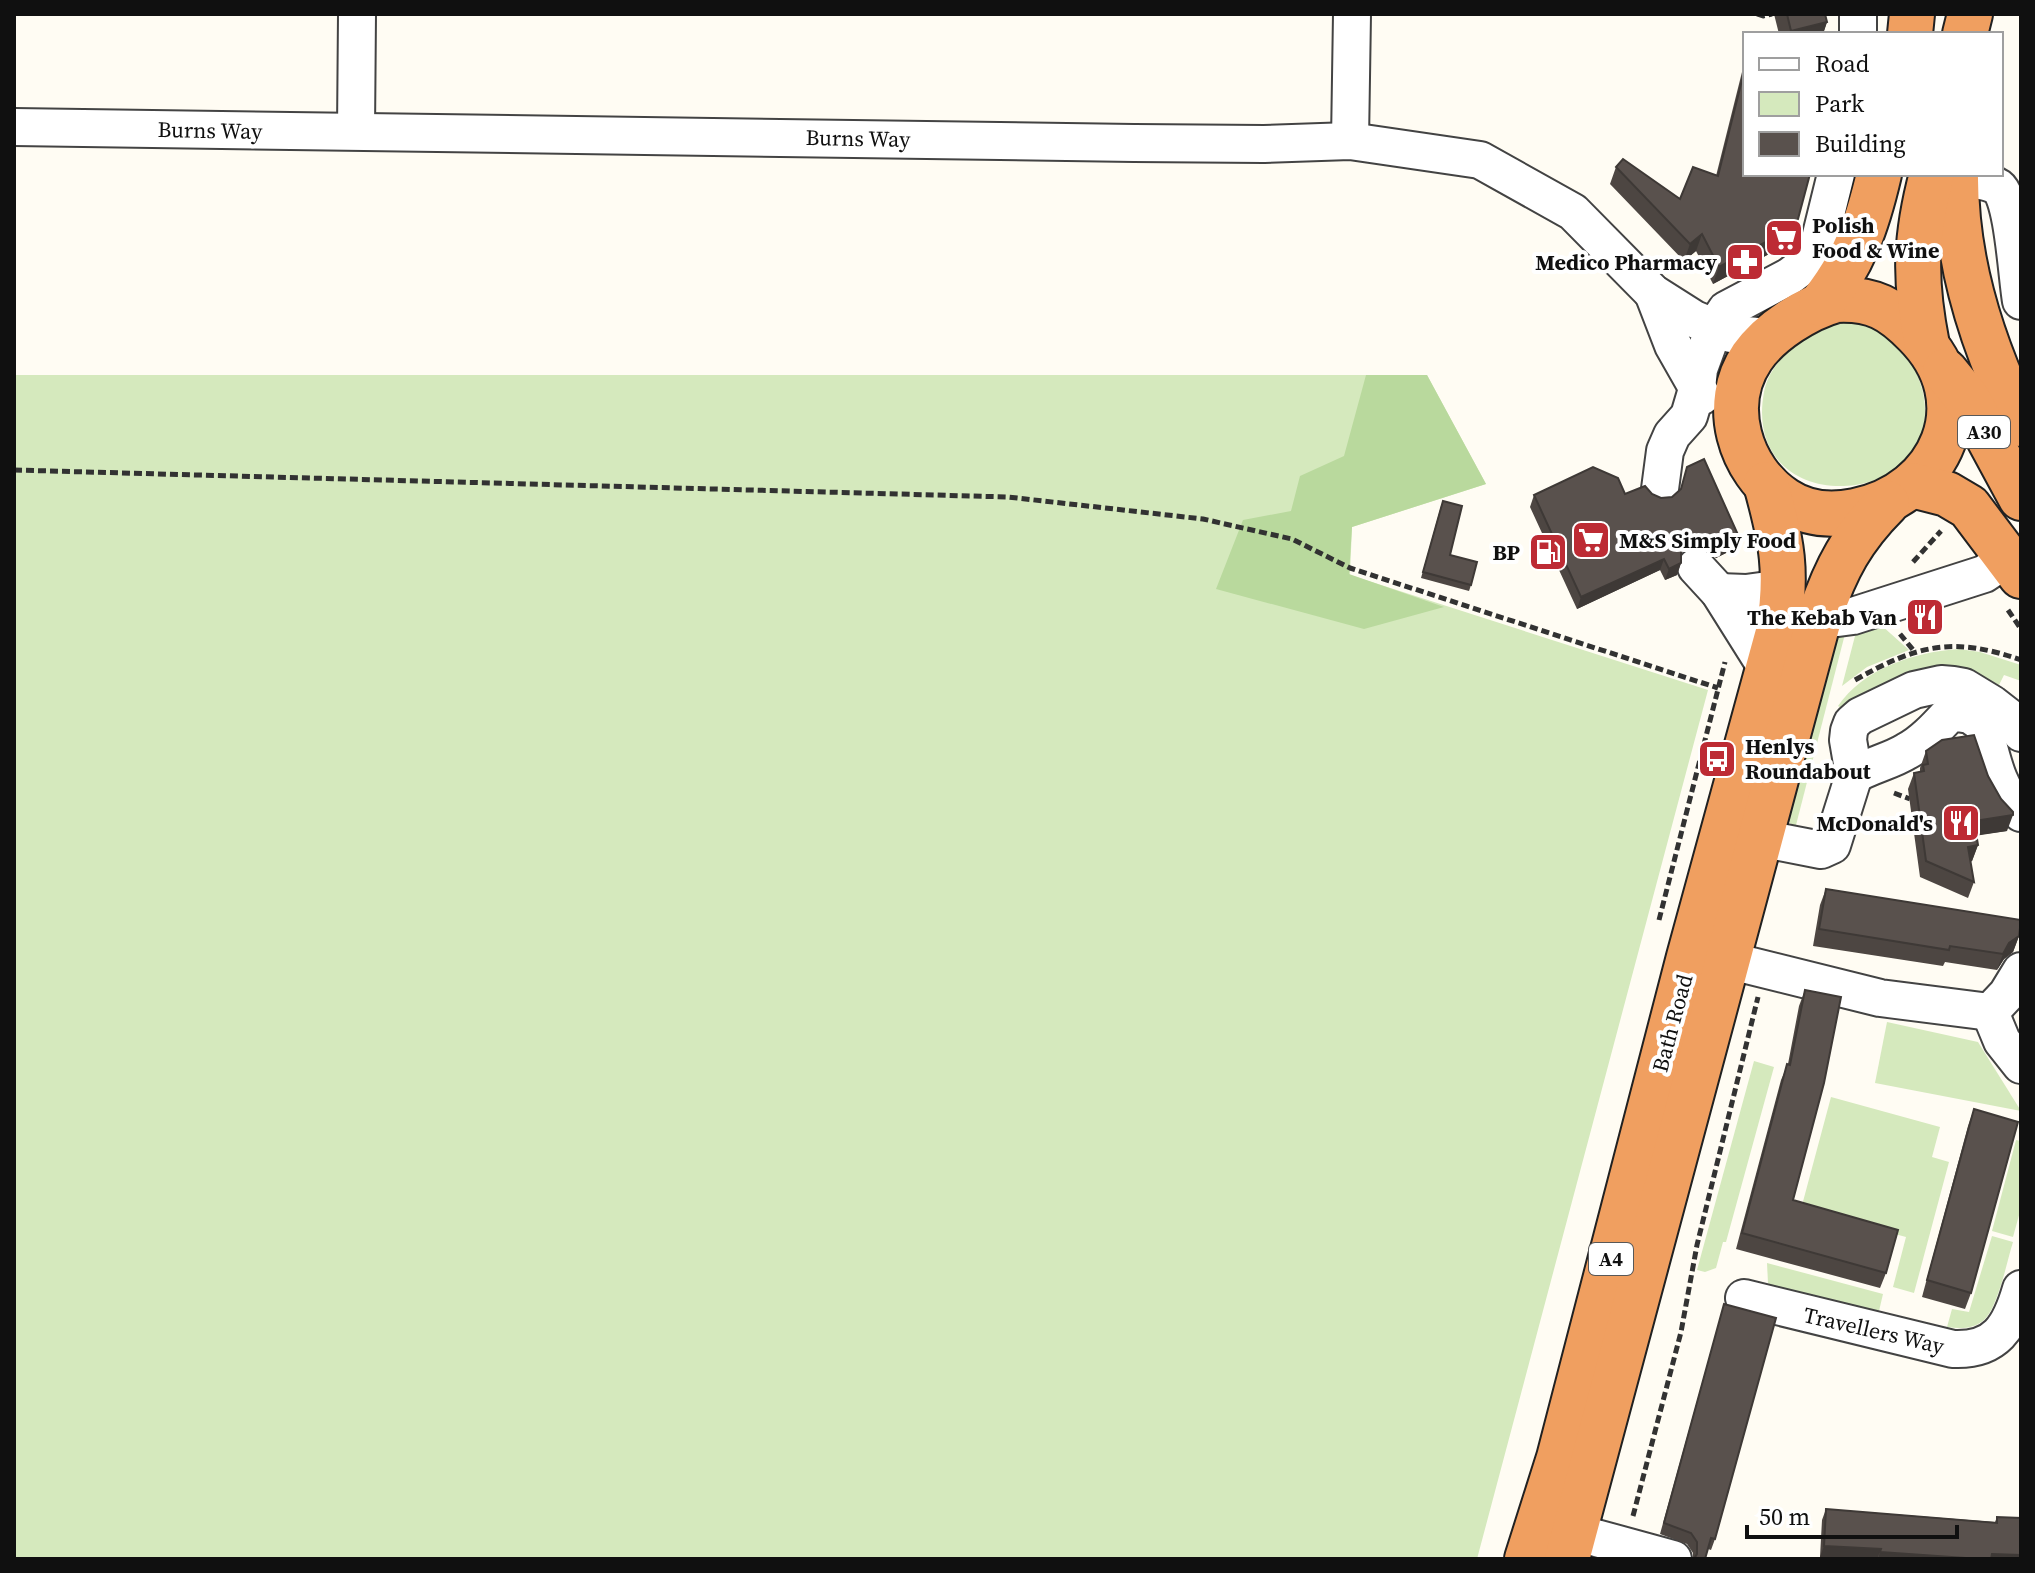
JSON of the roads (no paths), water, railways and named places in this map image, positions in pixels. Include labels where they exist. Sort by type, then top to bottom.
[{"type":"highway","points":[[1878,176],[1854,257],[1842,278],[1821,304],[1771,337],[1752,358],[1739,390],[1737,419],[1741,445],[1746,458],[1766,484],[1793,506],[1816,513],[1847,513],[1900,494],[1947,494],[1969,507],[2014,567]]},
{"type":"highway","points":[[1900,494],[1933,463],[1945,436],[1949,397],[1919,297],[1917,252],[1943,178]]},
{"type":"highway","points":[[1943,178],[1974,303],[1998,374],[2021,424]]},
{"type":"highway","points":[[1821,304],[1849,300],[1876,305],[1900,317],[1935,357]]},
{"type":"highway","name":"A30","points":[[1935,357],[1967,398],[2021,498]]},
{"type":"highway","name":"Bath Road","points":[[1527,1559],[1559,1458],[1689,957],[1778,632],[1784,562],[1766,484]]},
{"type":"highway","name":"Bath Road","points":[[1570,1545],[1746,965],[1759,838],[1820,615],[1841,560],[1857,535],[1900,494]]},
{"type":"street","points":[[356,131],[357,14]]},
{"type":"street","points":[[1350,141],[1352,14]]},
{"type":"street","name":"Burns Way","points":[[14,127],[1149,143],[1350,141],[1480,160],[1573,212],[1653,293],[1694,319],[1720,319],[1748,337],[1771,337]]},
{"type":"street","points":[[1660,489],[1665,451],[1672,435],[1689,416],[1699,369],[1720,319],[1807,263],[1818,247],[1836,176]]},
{"type":"street","points":[[1943,178],[1985,182],[1996,186],[2006,198],[2021,301]]},
{"type":"street","name":"Burns Way","points":[[1653,293],[1673,345],[1697,389],[1741,445]]},
{"type":"street","points":[[1820,615],[1838,618],[1853,616],[2014,567]]},
{"type":"street","points":[[1768,670],[1707,580],[1746,593],[1784,588]]},
{"type":"street","points":[[1864,769],[1848,740],[1852,723],[1892,700],[1930,686],[1953,685],[1974,693],[2010,718],[2021,733]]},
{"type":"street","points":[[1759,838],[1821,850],[1828,848],[1833,843],[1864,769],[1909,717],[1928,706],[1970,715],[1983,724],[1998,780],[2010,802],[2021,813]]},
{"type":"street","points":[[1746,965],[1880,998],[1990,1012]]},
{"type":"street","points":[[1990,1012],[2007,994],[2021,971]]},
{"type":"street","points":[[1990,1012],[2002,1041],[2021,1065]]},
{"type":"street","name":"Travellers Way","points":[[1744,1298],[1967,1350],[1988,1343],[2005,1329],[2021,1289]]},
{"type":"street","points":[[1570,1545],[1625,1546],[1673,1559]]},
{"type":"place","name":"Polish Food & Wine","points":[[1784,238]]},
{"type":"place","name":"Medico Pharmacy","points":[[1745,262]]},
{"type":"place","name":"M&S Simply Food","points":[[1591,540]]},
{"type":"place","name":"BP","points":[[1548,552]]},
{"type":"place","name":"The Kebab Van","points":[[1925,617]]},
{"type":"place","name":"Henlys Roundabout","points":[[1717,759]]},
{"type":"place","name":"McDonald's","points":[[1961,823]]}]
